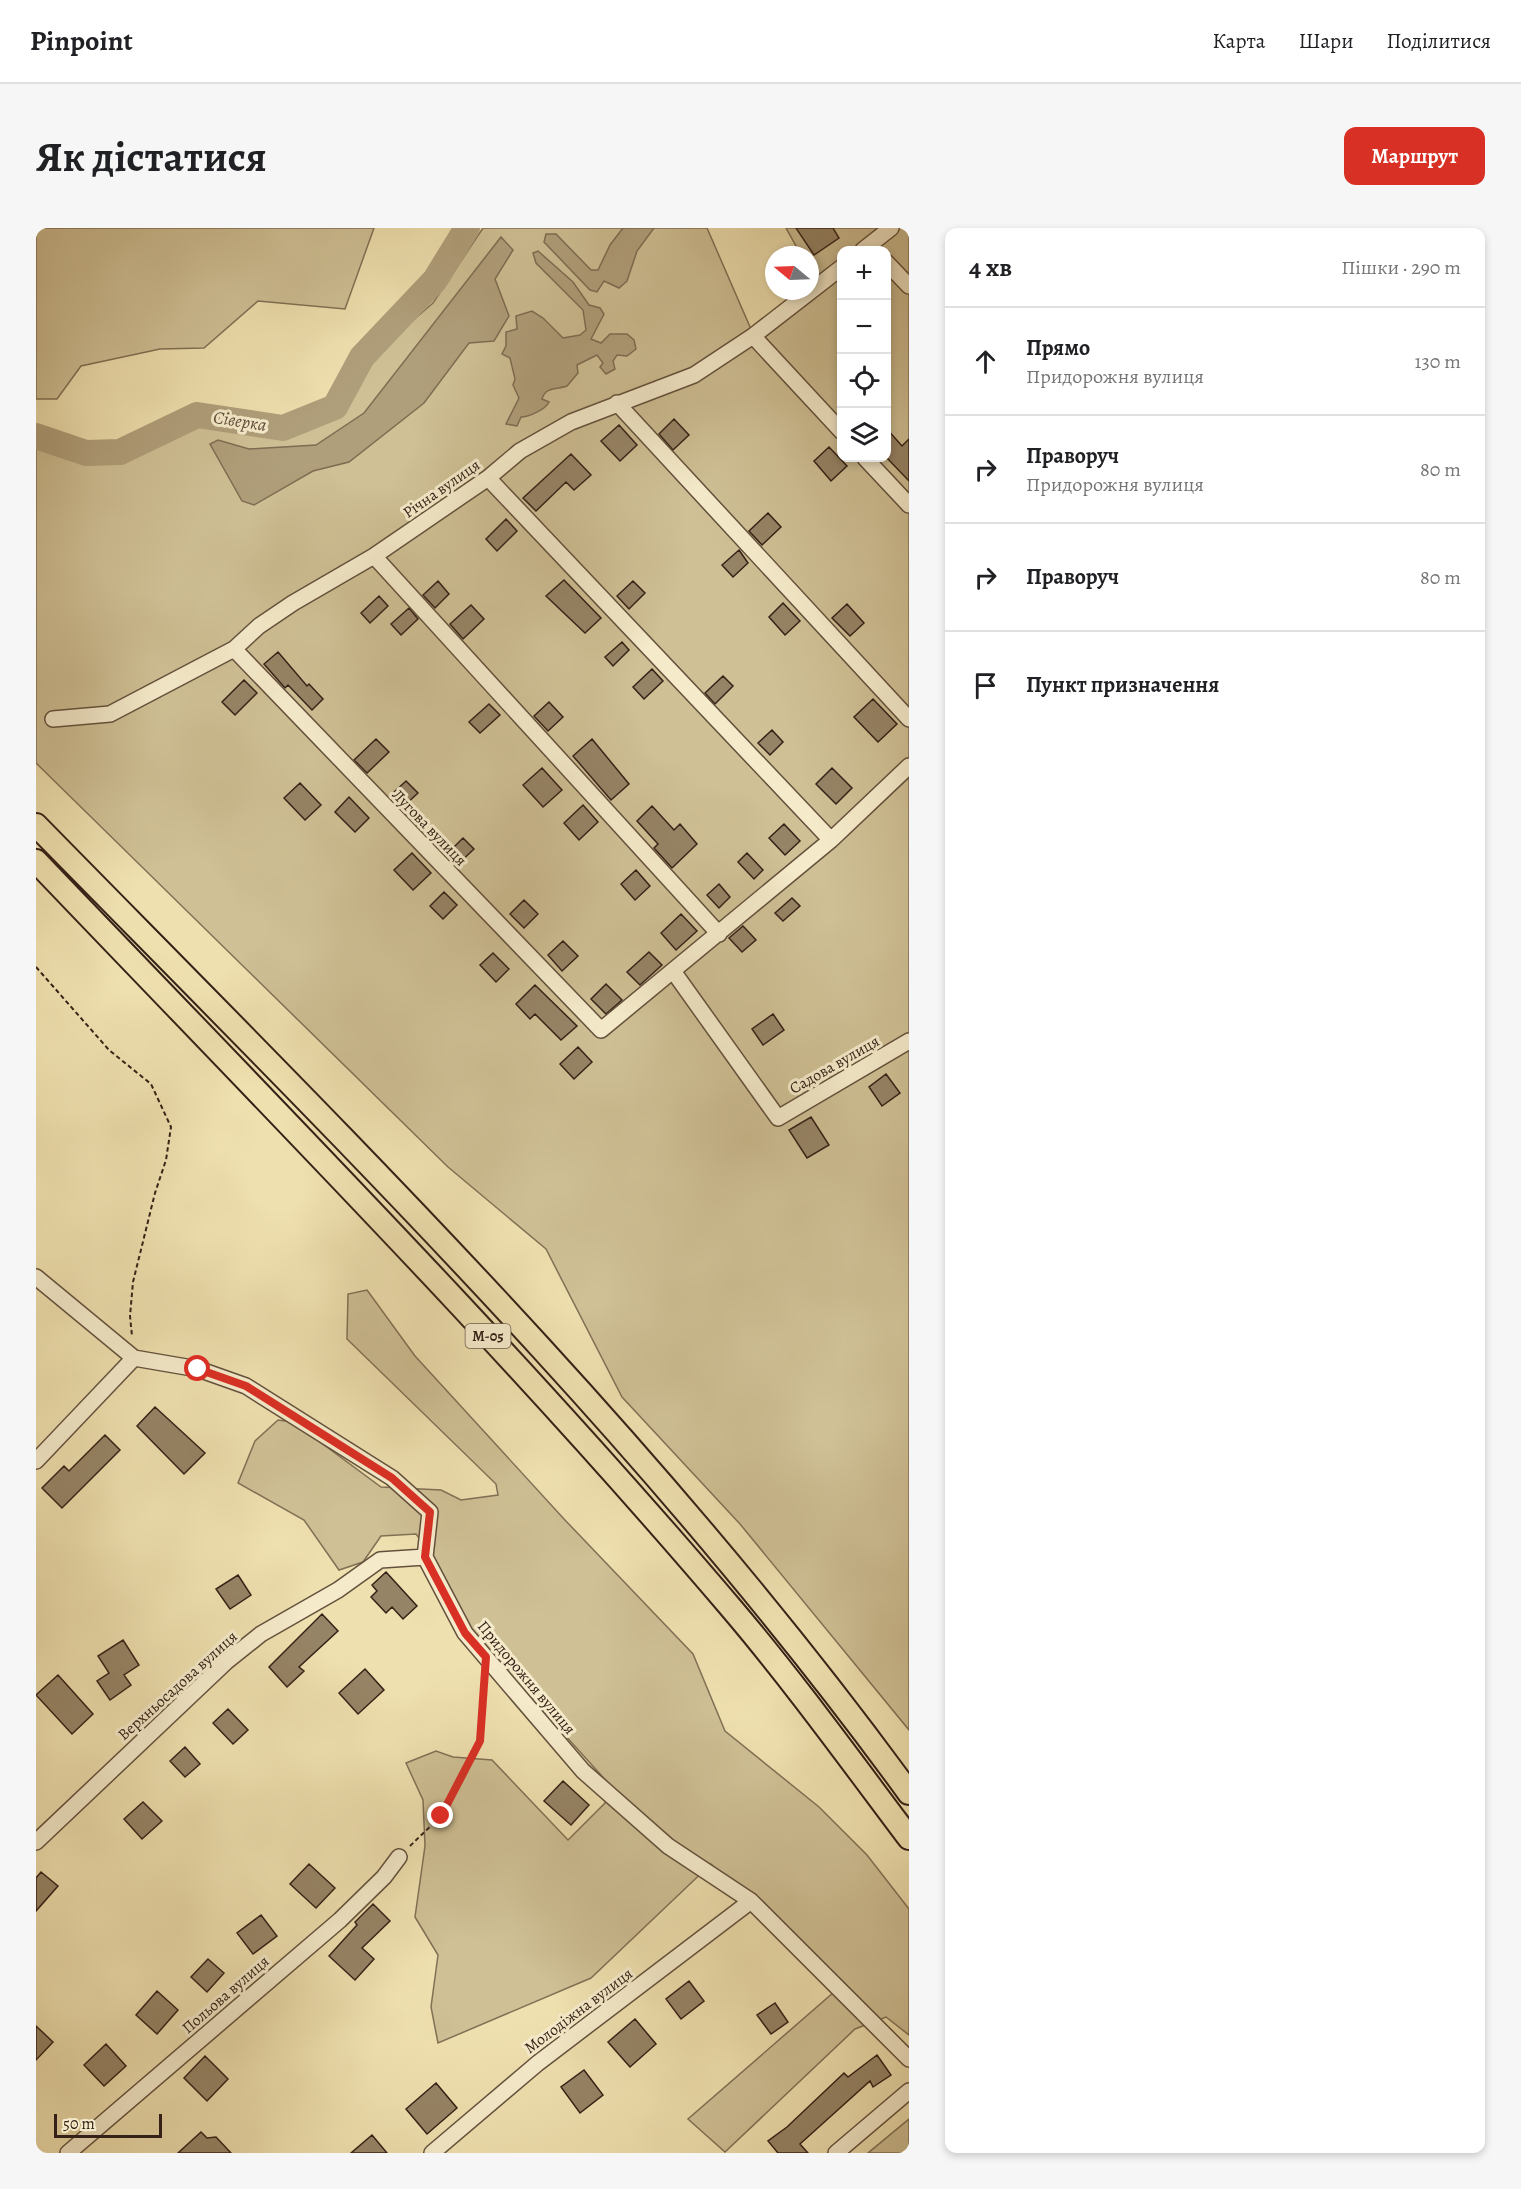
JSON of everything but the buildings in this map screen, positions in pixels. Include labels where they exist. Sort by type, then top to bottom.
[{"type":"highway","name":"М-05","points":[[36,825],[432,1232],[595,1410],[755,1593],[909,1793]]},
{"type":"highway","name":"М-05","points":[[36,861],[447,1291],[584,1439],[734,1611],[909,1838]]},
{"type":"street","points":[[872,246],[891,228]]},
{"type":"street","points":[[891,267],[909,286]]},
{"type":"street","name":"Річна вулиця","points":[[53,719],[110,714],[234,649],[259,627],[293,603],[374,556],[488,478],[520,451],[571,422],[694,375],[753,336],[837,271]]},
{"type":"street","points":[[753,336],[837,427]]},
{"type":"street","points":[[617,403],[909,719]]},
{"type":"street","points":[[869,462],[909,505]]},
{"type":"street","points":[[488,478],[831,840]]},
{"type":"street","points":[[374,556],[719,934]]},
{"type":"street","name":"Лугова вулиця","points":[[234,649],[601,1030],[673,971]]},
{"type":"street","points":[[673,971],[831,840],[909,766]]},
{"type":"street","name":"Садова вулиця","points":[[673,971],[778,1118],[909,1041]]},
{"type":"street","points":[[36,1277],[134,1358],[198,1369],[246,1386],[392,1478],[430,1512],[425,1557]]},
{"type":"street","points":[[36,1461],[134,1358]]},
{"type":"street","name":"Придорожня вулиця","points":[[425,1557],[465,1633],[583,1772],[668,1846],[751,1901],[909,2059]]},
{"type":"street","name":"Верхньосадова вулиця","points":[[36,1842],[226,1662],[261,1634],[338,1590],[380,1560],[425,1557]]},
{"type":"street","name":"Польова вулиця","points":[[72,2152],[347,1914],[384,1877],[399,1857]]},
{"type":"street","name":"Молодіжна вулиця","points":[[432,2153],[538,2063],[751,1901]]},
{"type":"street","points":[[836,2153],[909,2091]]},
{"type":"path","points":[[36,967],[109,1050],[151,1084],[171,1127],[166,1160],[155,1193],[133,1282],[130,1316],[134,1358]]},
{"type":"path","points":[[399,1857],[441,1816],[480,1741],[486,1657]]},
{"type":"shaded area","points":[[36,228],[374,228],[345,309],[258,301],[204,348],[160,349],[81,366],[57,399],[36,399]]},
{"type":"shaded area","points":[[483,228],[707,228],[754,336],[800,300],[819,300],[819,246],[796,246],[786,228],[909,228],[909,1730],[740,1524],[622,1397],[546,1249],[448,1167],[36,763],[36,446],[72,458],[119,460],[197,426],[287,437],[339,418],[382,347],[433,303]]},
{"type":"shaded area","points":[[623,228],[654,228],[637,251],[627,281],[619,288],[604,281],[597,292],[590,290],[544,242],[546,234],[556,234],[591,270],[598,270],[610,245]]},
{"type":"shaded area","points":[[501,237],[513,250],[495,279],[509,316],[494,341],[469,343],[424,403],[349,462],[313,471],[254,505],[242,501],[210,444],[218,440],[249,449],[316,445],[364,413]]},
{"type":"shaded area","points":[[538,251],[573,282],[589,305],[600,308],[604,314],[591,339],[601,343],[610,334],[627,334],[634,340],[636,349],[627,356],[617,355],[613,361],[615,369],[606,374],[600,367],[603,363],[597,355],[577,365],[578,373],[567,386],[546,392],[542,399],[549,402],[547,405],[537,412],[521,417],[517,426],[506,424],[519,398],[513,385],[515,379],[510,358],[502,354],[506,346],[506,332],[517,329],[516,316],[532,311],[543,318],[563,338],[580,335],[586,330],[583,310],[536,263],[533,253]]},
{"type":"shaded area","points":[[367,1290],[415,1356],[564,1519],[693,1654],[725,1731],[819,1807],[867,1855],[909,1909],[909,2035],[886,2017],[855,2029],[725,2152],[688,2119],[834,1992],[711,1864],[591,1978],[438,2043],[431,2007],[438,1955],[415,1917],[425,1846],[423,1800],[406,1763],[436,1751],[453,1757],[492,1760],[568,1840],[605,1803],[610,1785],[468,1628],[432,1555],[416,1534],[381,1536],[363,1562],[339,1570],[304,1520],[238,1483],[255,1441],[278,1420],[293,1422],[381,1487],[441,1490],[461,1500],[498,1495],[496,1484],[347,1339],[348,1294]]},
{"type":"shaded area","points":[[909,2119],[909,2153],[868,2153]]},
{"type":"waterway","name":"Сіверка","points":[[36,436],[86,453],[120,452],[197,415],[283,428],[335,407],[362,357],[435,280],[467,228]]},
{"type":"route","points":[[198,1369],[246,1386],[392,1478],[430,1512],[425,1557],[465,1633],[486,1657],[480,1741],[441,1816]]}]
